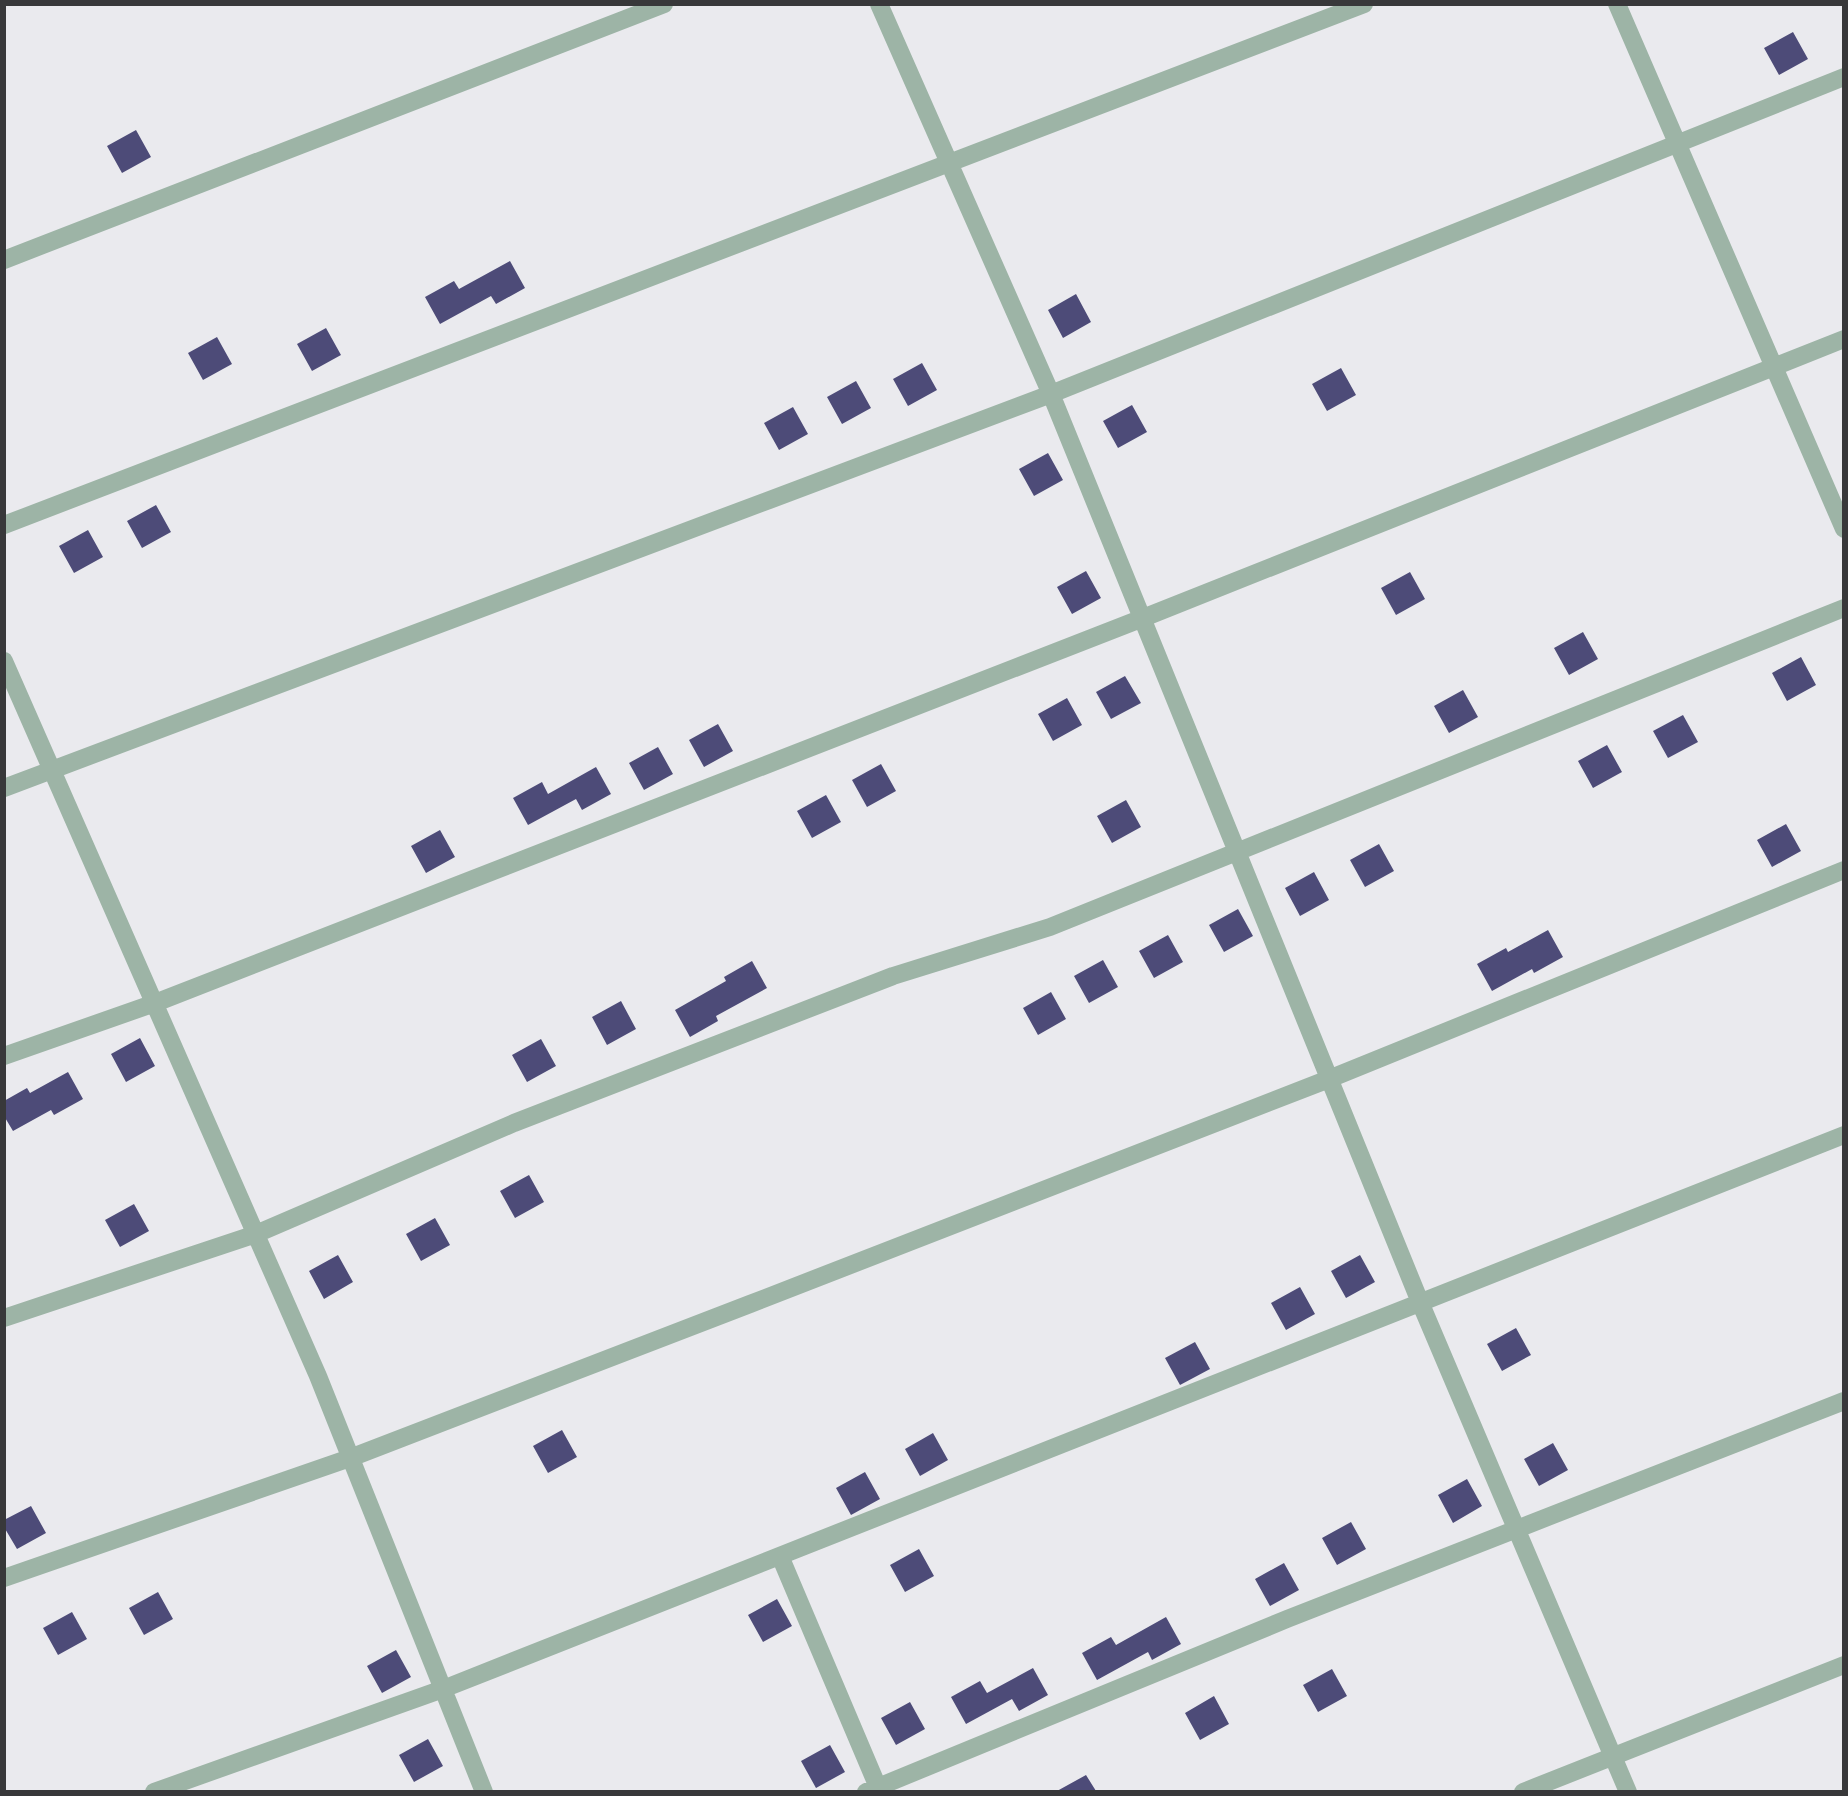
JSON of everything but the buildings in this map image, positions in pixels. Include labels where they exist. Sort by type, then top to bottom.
[{"type":"street","points":[[4,260],[664,4]]},
{"type":"street","points":[[879,4],[1051,394],[1420,1302],[1628,1791]]},
{"type":"street","points":[[4,525],[1364,4]]},
{"type":"street","points":[[1617,4],[1844,529]]},
{"type":"street","points":[[4,788],[1051,394],[1844,77]]},
{"type":"street","points":[[4,1056],[155,1003],[1143,618],[1844,339]]},
{"type":"street","points":[[4,1318],[256,1234],[559,1106],[893,976],[1050,927],[1844,608]]},
{"type":"street","points":[[4,661],[256,1234],[350,1458],[484,1791]]},
{"type":"street","points":[[4,1578],[350,1458],[1329,1079],[1844,870]]},
{"type":"street","points":[[154,1791],[443,1689],[1844,1135]]},
{"type":"street","points":[[780,1556],[875,1790],[1287,1619],[1844,1401]]},
{"type":"street","points":[[1523,1791],[1844,1665]]}]
